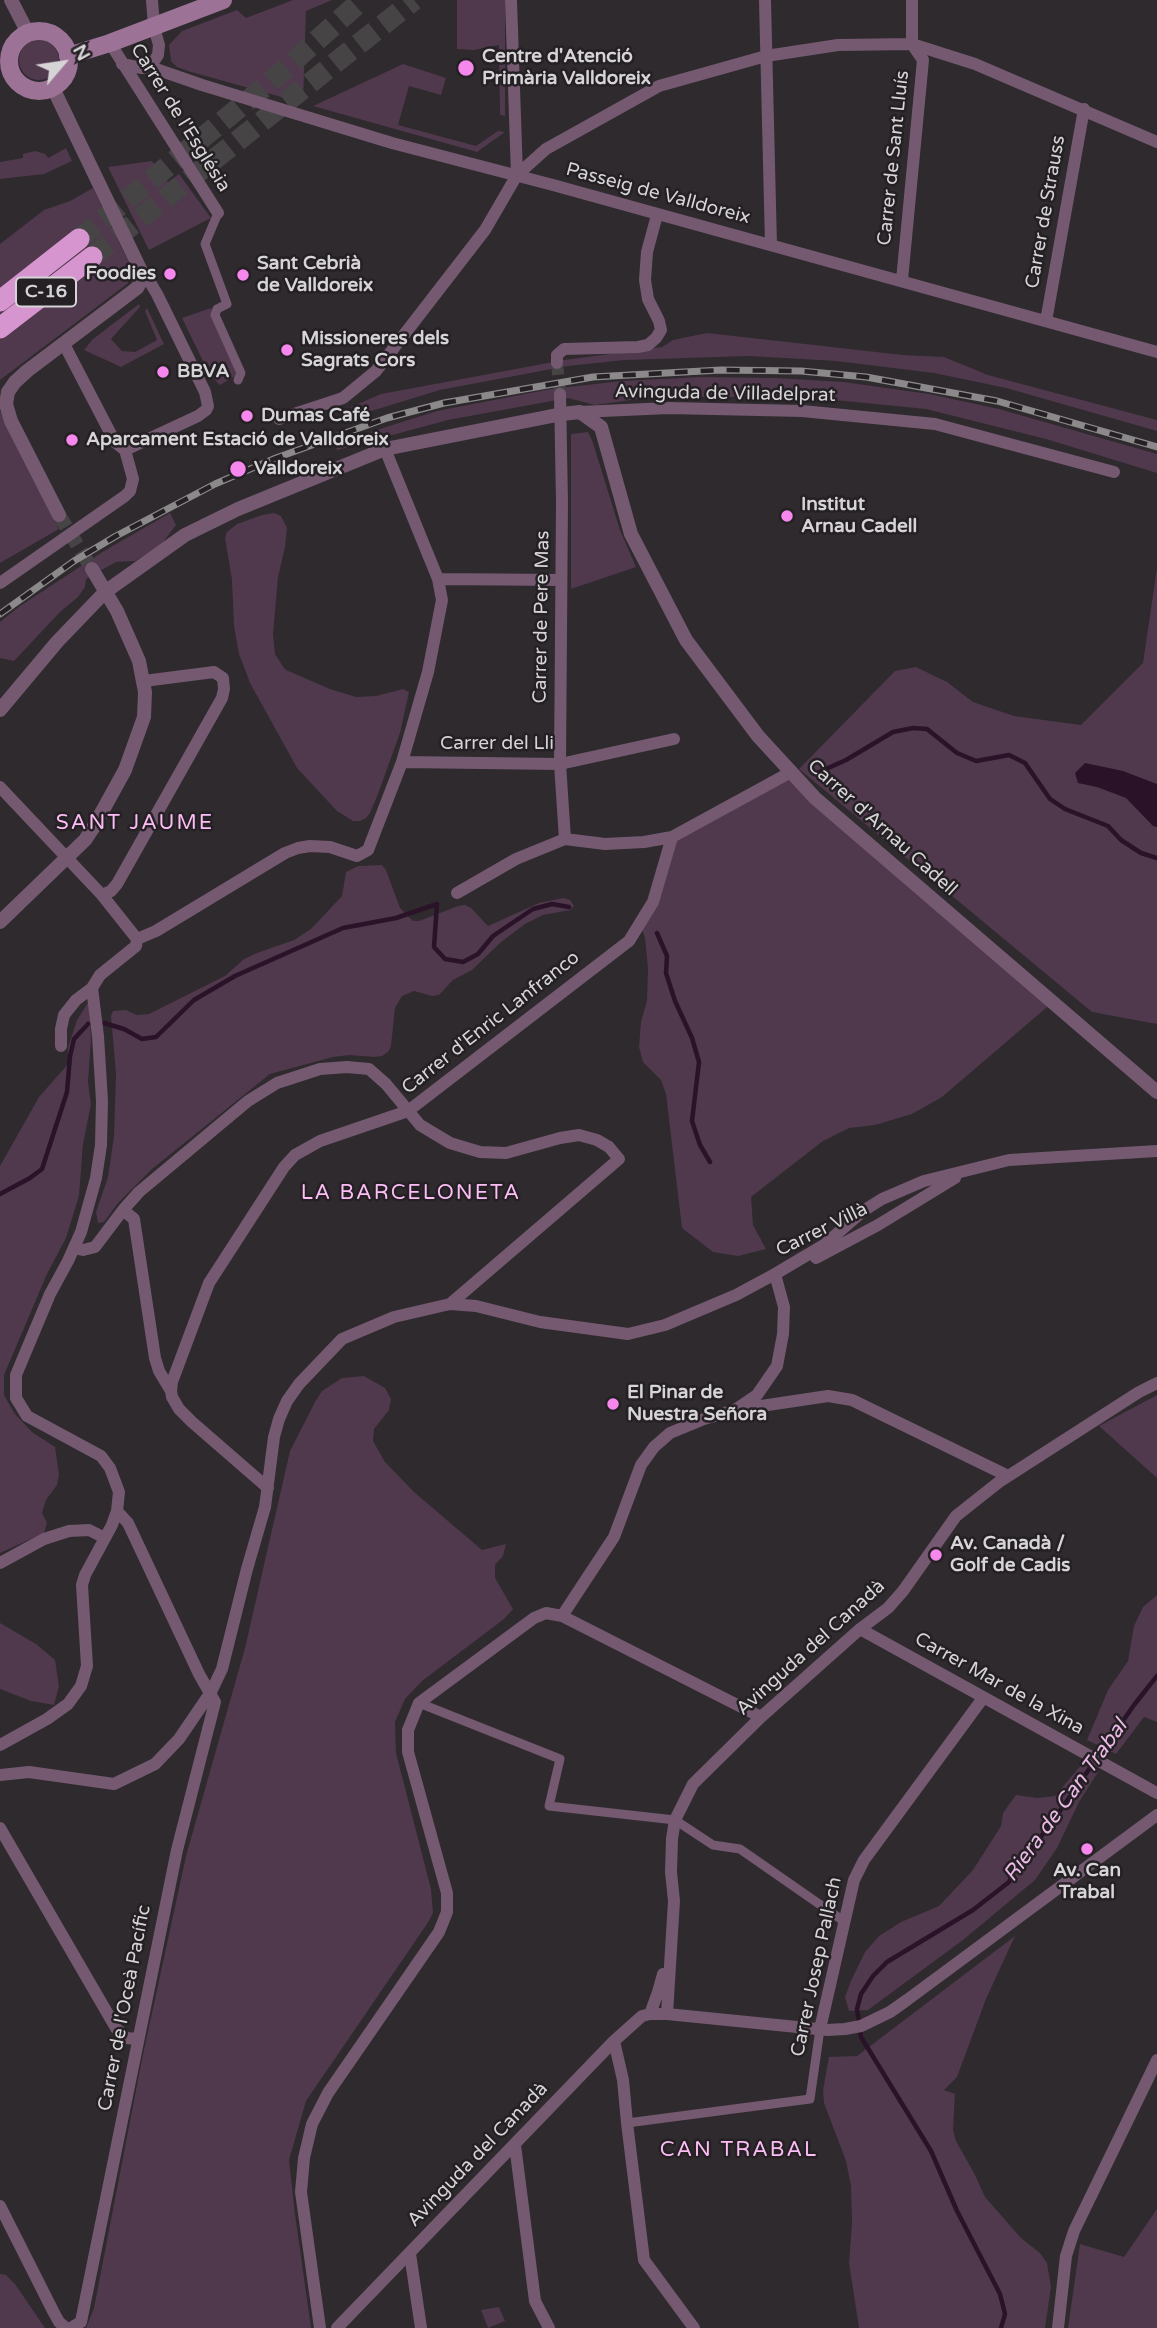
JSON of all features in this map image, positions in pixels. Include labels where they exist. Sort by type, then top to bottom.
[{"type":"highway","name":"C-16","points":[[0,301],[79,239]]},
{"type":"highway","name":"C-16","points":[[0,328],[92,257]]},
{"type":"main road","points":[[68,56],[223,0]]},
{"type":"main road","points":[[37,31],[54,35],[61,41],[68,56],[65,76],[53,88],[33,91],[6,74],[8,61],[5,55],[19,38],[28,33],[37,31]]},
{"type":"street","points":[[11,0],[28,33]]},
{"type":"street","points":[[150,66],[158,55],[159,45],[154,27],[152,0]]},
{"type":"street","points":[[511,0],[517,175]]},
{"type":"street","points":[[765,0],[771,245]]},
{"type":"street","name":"Carrer de Sant Lluís","points":[[902,281],[923,60],[912,44],[912,0]]},
{"type":"street","name":"Carrer de l'Església","points":[[110,43],[218,213]]},
{"type":"street","points":[[279,419],[343,398],[376,371],[485,230],[517,175],[546,149],[659,86],[766,57],[838,45],[912,44],[975,64],[1157,142]]},
{"type":"street","name":"Passeig de Valldoreix","points":[[122,64],[142,68],[150,66],[202,85],[379,139],[1157,352]]},
{"type":"street","points":[[53,88],[140,267],[142,277],[140,285],[15,382],[8,392],[6,404],[11,421],[59,515]]},
{"type":"street","name":"Carrer de Strauss","points":[[1046,321],[1084,109]]},
{"type":"street","points":[[218,213],[205,244],[227,304],[216,309],[215,315],[241,373],[238,380]]},
{"type":"street","points":[[557,363],[557,355],[564,349],[638,347],[648,345],[656,338],[661,330],[648,299],[645,280],[646,252],[657,215]]},
{"type":"street","points":[[125,450],[198,416],[208,405],[207,397],[157,294],[148,279],[142,277]]},
{"type":"street","points":[[0,583],[125,496],[134,479],[125,450],[116,442],[64,344]]},
{"type":"street","name":"Carrer de Pere Mas","points":[[560,394],[560,764],[565,839]]},
{"type":"street","name":"Avinguda de Villadelprat","points":[[580,412],[669,408],[802,411],[935,424],[1114,472]]},
{"type":"street","points":[[0,710],[57,642],[105,592],[185,535],[238,509],[385,449],[580,412]]},
{"type":"street","name":"Carrer d'Arnau Cadell","points":[[580,412],[601,427],[631,534],[686,640],[758,736],[825,807],[1157,1092]]},
{"type":"street","points":[[138,939],[156,931],[285,853],[320,846],[352,856],[363,855],[368,850],[402,762],[428,672],[442,600],[438,579],[385,449]]},
{"type":"street","points":[[0,922],[85,840],[125,770],[144,717],[144,681],[139,661],[126,629],[92,569]]},
{"type":"street","points":[[438,579],[561,580]]},
{"type":"street","points":[[102,895],[117,884],[222,698],[224,689],[223,678],[214,672],[144,681]]},
{"type":"street","name":"Carrer del Lli","points":[[402,762],[560,764],[674,739]]},
{"type":"street","points":[[457,894],[516,859],[565,839],[605,844],[671,838],[791,772]]},
{"type":"street","points":[[0,787],[102,895],[138,939]]},
{"type":"street","name":"Carrer d'Enric Lanfranco","points":[[171,1391],[209,1283],[295,1155],[320,1141],[408,1111],[629,941],[653,902],[671,838]]},
{"type":"street","points":[[61,1046],[64,1015],[76,1000],[92,988],[100,975],[136,946],[138,939]]},
{"type":"street","points":[[0,1745],[68,1704],[81,1686],[87,1666],[82,1585],[117,1511],[119,1492],[110,1468],[102,1456],[27,1416],[16,1398],[16,1375],[50,1294],[74,1248],[93,1196],[101,1145],[100,1066],[92,988]]},
{"type":"street","points":[[74,1248],[83,1250],[95,1247],[139,1192],[248,1101],[291,1077],[333,1067],[357,1066],[369,1069],[378,1075],[420,1125],[450,1143],[480,1152],[506,1153],[579,1135],[609,1147],[618,1159],[450,1304]]},
{"type":"street","name":"Carrer Villà","points":[[775,1273],[824,1245],[863,1211],[882,1199],[924,1181],[984,1166],[1036,1158],[1157,1151]]},
{"type":"street","name":"Carrer Villà","points":[[775,1273],[793,1269],[843,1244],[950,1180],[984,1166]]},
{"type":"street","points":[[123,1210],[134,1219],[159,1371],[179,1409],[268,1488]]},
{"type":"street","points":[[0,1776],[29,1772],[114,1784],[147,1769],[161,1759],[178,1739],[211,1692],[222,1669],[265,1507],[274,1437],[287,1401],[299,1384],[342,1339],[394,1317],[450,1304],[476,1306],[540,1321],[628,1334],[665,1325],[736,1295],[775,1273],[784,1307],[783,1334],[777,1366],[757,1395],[735,1410]]},
{"type":"street","name":"Avinguda del Canadà","points":[[337,2328],[614,2041],[636,2020],[650,2014],[659,1992],[664,1968],[675,1820],[693,1784],[761,1717],[860,1629],[888,1608],[956,1516],[1009,1476],[1157,1383]]},
{"type":"street","points":[[562,1616],[614,1537],[641,1465],[654,1447],[670,1433],[735,1410],[828,1396],[852,1400],[1009,1476]]},
{"type":"street","points":[[117,1511],[128,1523],[199,1674],[211,1692]]},
{"type":"street","points":[[0,1563],[27,1547],[69,1531],[89,1530],[105,1538]]},
{"type":"street","points":[[320,2328],[301,2192],[304,2158],[312,2124],[328,2093],[439,1932],[447,1912],[447,1893],[408,1752],[408,1730],[419,1703],[534,1618],[546,1613],[562,1616],[761,1717]]},
{"type":"street","name":"Carrer Mar de la Xina","points":[[860,1629],[1157,1793]]},
{"type":"street","name":"Carrer de l'Oceà Pacífic","points":[[67,2328],[80,2322],[82,2317],[177,1850],[215,1702],[211,1692]]},
{"type":"street","name":"Carrer Josep Pallach","points":[[626,2123],[810,2099],[820,2029],[855,1880],[864,1860],[983,1698]]},
{"type":"street","points":[[419,1703],[560,1759],[549,1806],[675,1820],[713,1845],[740,1849],[845,1922]]},
{"type":"street","points":[[650,2014],[820,2029],[845,2029],[869,2022],[890,2012],[1157,1815]]},
{"type":"street","points":[[0,1828],[116,2028],[127,2038],[138,2039]]},
{"type":"street","name":"Avinguda del Canadà","points":[[667,2014],[674,1901],[671,1872]]},
{"type":"street","points":[[614,2041],[623,2080],[644,2260],[694,2328]]},
{"type":"street","points":[[1058,2328],[1066,2256],[1074,2231],[1157,2060]]},
{"type":"street","points":[[515,2145],[535,2301],[549,2328]]},
{"type":"street","points":[[0,2206],[52,2311],[67,2328]]},
{"type":"street","points":[[410,2254],[421,2328]]},
{"type":"shaded area","points":[[293,0],[332,0],[306,11],[303,103],[191,72],[177,67],[171,61],[169,45],[182,31],[237,10],[246,18]]},
{"type":"shaded area","points":[[457,0],[505,0],[505,116],[500,115],[499,45],[474,50],[457,49]]},
{"type":"shaded area","points":[[39,40],[53,46],[59,60],[53,74],[39,80],[25,74],[19,60],[25,46]]},
{"type":"shaded area","points":[[403,64],[446,78],[441,95],[409,86],[398,125],[476,146],[498,131],[505,132],[477,152],[313,106]]},
{"type":"shaded area","points":[[66,148],[72,161],[44,174],[0,179],[0,162],[23,158],[23,154],[35,151],[48,158]]},
{"type":"shaded area","points":[[152,161],[168,182],[179,174],[211,218],[149,250],[108,167]]},
{"type":"shaded area","points":[[93,188],[130,265],[131,277],[127,284],[0,380],[0,244],[44,210],[70,201]]},
{"type":"shaded area","points":[[139,304],[140,307],[111,339],[122,351],[135,352],[157,340],[145,311],[147,308],[164,344],[121,367],[84,350],[93,339]]},
{"type":"shaded area","points":[[211,308],[237,371],[235,376],[220,385],[211,376],[182,318]]},
{"type":"shaded area","points":[[707,333],[903,355],[944,357],[988,375],[1157,420],[1157,431],[1006,388],[934,373],[836,361],[749,356],[625,360],[568,366],[440,390],[355,416],[351,407],[381,394],[564,360],[662,347],[673,340]]},
{"type":"shaded area","points":[[701,377],[844,382],[929,394],[999,409],[1157,454],[1157,473],[1046,439],[926,409],[804,397],[652,397],[595,405],[568,398],[448,420],[337,450],[335,443],[437,411],[551,389],[622,381]]},
{"type":"shaded area","points":[[0,411],[59,529],[0,563]]},
{"type":"shaded area","points":[[588,432],[620,530],[636,567],[571,589],[571,434]]},
{"type":"shaded area","points":[[170,513],[176,525],[161,545],[135,561],[116,562],[86,579],[85,587],[78,597],[60,612],[14,661],[0,658],[0,622],[104,551]]},
{"type":"shaded area","points":[[274,513],[281,516],[287,528],[278,577],[273,634],[275,654],[282,665],[286,670],[356,697],[376,696],[403,689],[409,692],[400,733],[378,794],[370,813],[360,821],[353,821],[337,811],[297,768],[250,683],[239,654],[225,538],[227,532],[237,524]]},
{"type":"shaded area","points":[[1157,568],[1157,1024],[1092,1012],[799,769],[895,671],[916,667],[947,682],[973,702],[1014,716],[1081,725],[1143,663]]},
{"type":"shaded area","points":[[1085,763],[1123,771],[1157,784],[1157,827],[1126,798],[1078,783],[1075,773]]},
{"type":"shaded area","points":[[791,772],[1053,1002],[942,1097],[912,1114],[875,1125],[849,1128],[823,1141],[751,1197],[753,1225],[766,1249],[738,1256],[713,1252],[682,1228],[666,1094],[661,1080],[643,1062],[639,1047],[641,1022],[647,1001],[648,969],[645,938],[640,923],[672,837]]},
{"type":"shaded area","points":[[382,865],[400,908],[413,921],[465,905],[488,926],[539,903],[563,898],[570,900],[574,906],[570,910],[543,915],[525,924],[472,970],[453,980],[439,995],[414,991],[402,996],[395,1008],[391,1046],[382,1056],[333,1057],[270,1074],[152,1169],[118,1203],[104,1222],[98,1223],[96,1212],[108,1177],[114,1136],[116,1074],[111,1016],[113,1011],[149,1014],[225,976],[244,959],[294,940],[311,929],[342,896],[346,872],[358,866]]},
{"type":"shaded area","points":[[89,1001],[91,1039],[88,1082],[91,1104],[83,1144],[79,1196],[66,1238],[47,1274],[4,1375],[4,1395],[15,1414],[32,1432],[55,1447],[59,1475],[57,1485],[46,1500],[42,1513],[47,1523],[44,1533],[0,1553],[0,1166],[39,1097],[68,1064],[68,1048],[77,1020]]},
{"type":"shaded area","points":[[364,1376],[385,1388],[391,1399],[389,1410],[374,1429],[373,1441],[385,1462],[414,1492],[482,1550],[506,1544],[503,1556],[495,1565],[495,1578],[513,1609],[504,1619],[422,1681],[405,1699],[395,1722],[396,1753],[431,1889],[433,1913],[306,2101],[289,2160],[311,2328],[86,2328],[94,2308],[142,2059],[186,1856],[245,1648],[290,1451],[322,1391],[342,1378]]},
{"type":"shaded area","points":[[1157,1395],[1157,1478],[1099,1426]]},
{"type":"shaded area","points":[[1157,1595],[1157,1722],[1144,1717],[1116,1754],[1087,1740],[1108,1690],[1128,1661],[1134,1626],[1143,1607]]},
{"type":"shaded area","points":[[0,1623],[36,1644],[55,1660],[59,1686],[54,1705],[31,1701],[0,1689]]},
{"type":"shaded area","points":[[1082,1764],[1098,1772],[1079,1802],[1057,1848],[1035,1880],[963,1940],[868,2010],[849,2011],[845,1997],[851,1981],[865,1952],[879,1936],[901,1922],[939,1906],[973,1870],[1001,1826],[1003,1813],[1016,1795],[1037,1798],[1055,1796]]},
{"type":"shaded area","points":[[1015,1936],[986,1999],[957,2077],[944,2090],[955,2094],[953,2130],[956,2141],[985,2197],[1047,2263],[1051,2287],[1045,2328],[859,2328],[849,2263],[851,2186],[846,2161],[824,2103],[823,2090],[829,2057],[857,2056]]},
{"type":"shaded area","points":[[1157,2209],[1157,2328],[1068,2328],[1080,2244],[1124,2257]]},
{"type":"shaded area","points":[[0,2274],[6,2275],[15,2284],[45,2328],[0,2328]]},
{"type":"shaded area","points":[[499,2307],[505,2321],[488,2328],[481,2310]]},
{"type":"waterway","points":[[817,773],[846,760],[893,732],[913,728],[927,729],[957,753],[976,761],[1009,755],[1025,763],[1050,799],[1065,809],[1108,826],[1121,840],[1141,853],[1157,858]]},
{"type":"waterway","points":[[104,1023],[124,1029],[142,1039],[156,1037],[194,1000],[235,976],[343,928],[396,918],[437,904],[434,947],[445,959],[463,962],[478,954],[493,936],[533,909],[552,904],[569,907]]},
{"type":"waterway","points":[[657,933],[667,956],[666,973],[675,1001],[692,1038],[699,1062],[692,1121],[700,1145],[710,1162]]},
{"type":"waterway","points":[[0,1194],[42,1169],[67,1092],[74,1039],[88,1024]]},
{"type":"waterway","name":"Riera de Can Trabal","points":[[1001,2328],[1005,2314],[1000,2294],[957,2211],[931,2151],[861,2037],[857,2009],[861,1994],[887,1962],[973,1910],[1009,1882],[1018,1864],[1048,1828],[1157,1676]]},
{"type":"tunnel","points":[[79,239],[268,84],[362,0]]},
{"type":"tunnel","points":[[92,257],[414,0]]},
{"type":"tunnel","points":[[557,363],[560,394]]},
{"type":"tunnel","points":[[59,515],[92,569]]},
{"type":"railway","points":[[0,614],[74,561],[116,536],[215,484],[276,458],[387,418],[444,403],[593,377],[721,370],[801,371],[866,377],[997,401],[1157,447]]},
{"type":"place","name":"Centre d'Atenció Primària Valldoreix","points":[[466,68]]},
{"type":"place","name":"Foodies","points":[[170,274]]},
{"type":"place","name":"Sant Cebrià de Valldoreix","points":[[243,275]]},
{"type":"place","name":"Missioneres dels Sagrats Cors","points":[[287,350]]},
{"type":"place","name":"BBVA","points":[[163,372]]},
{"type":"place","name":"Dumas Café","points":[[247,416]]},
{"type":"place","name":"Aparcament Estació de Valldoreix","points":[[72,440]]},
{"type":"place","name":"Valldoreix","points":[[238,469]]},
{"type":"place","name":"Institut Arnau Cadell","points":[[787,516]]},
{"type":"place","name":"El Pinar de Nuestra Señora","points":[[613,1404]]},
{"type":"place","name":"Av. Canadà / Golf de Cadis","points":[[936,1555]]},
{"type":"place","name":"Av. Can Trabal","points":[[1087,1849]]},
{"type":"district","name":"SANT JAUME","points":[[135,823]]},
{"type":"district","name":"LA BARCELONETA","points":[[411,1193]]},
{"type":"district","name":"CAN TRABAL","points":[[739,2150]]}]
